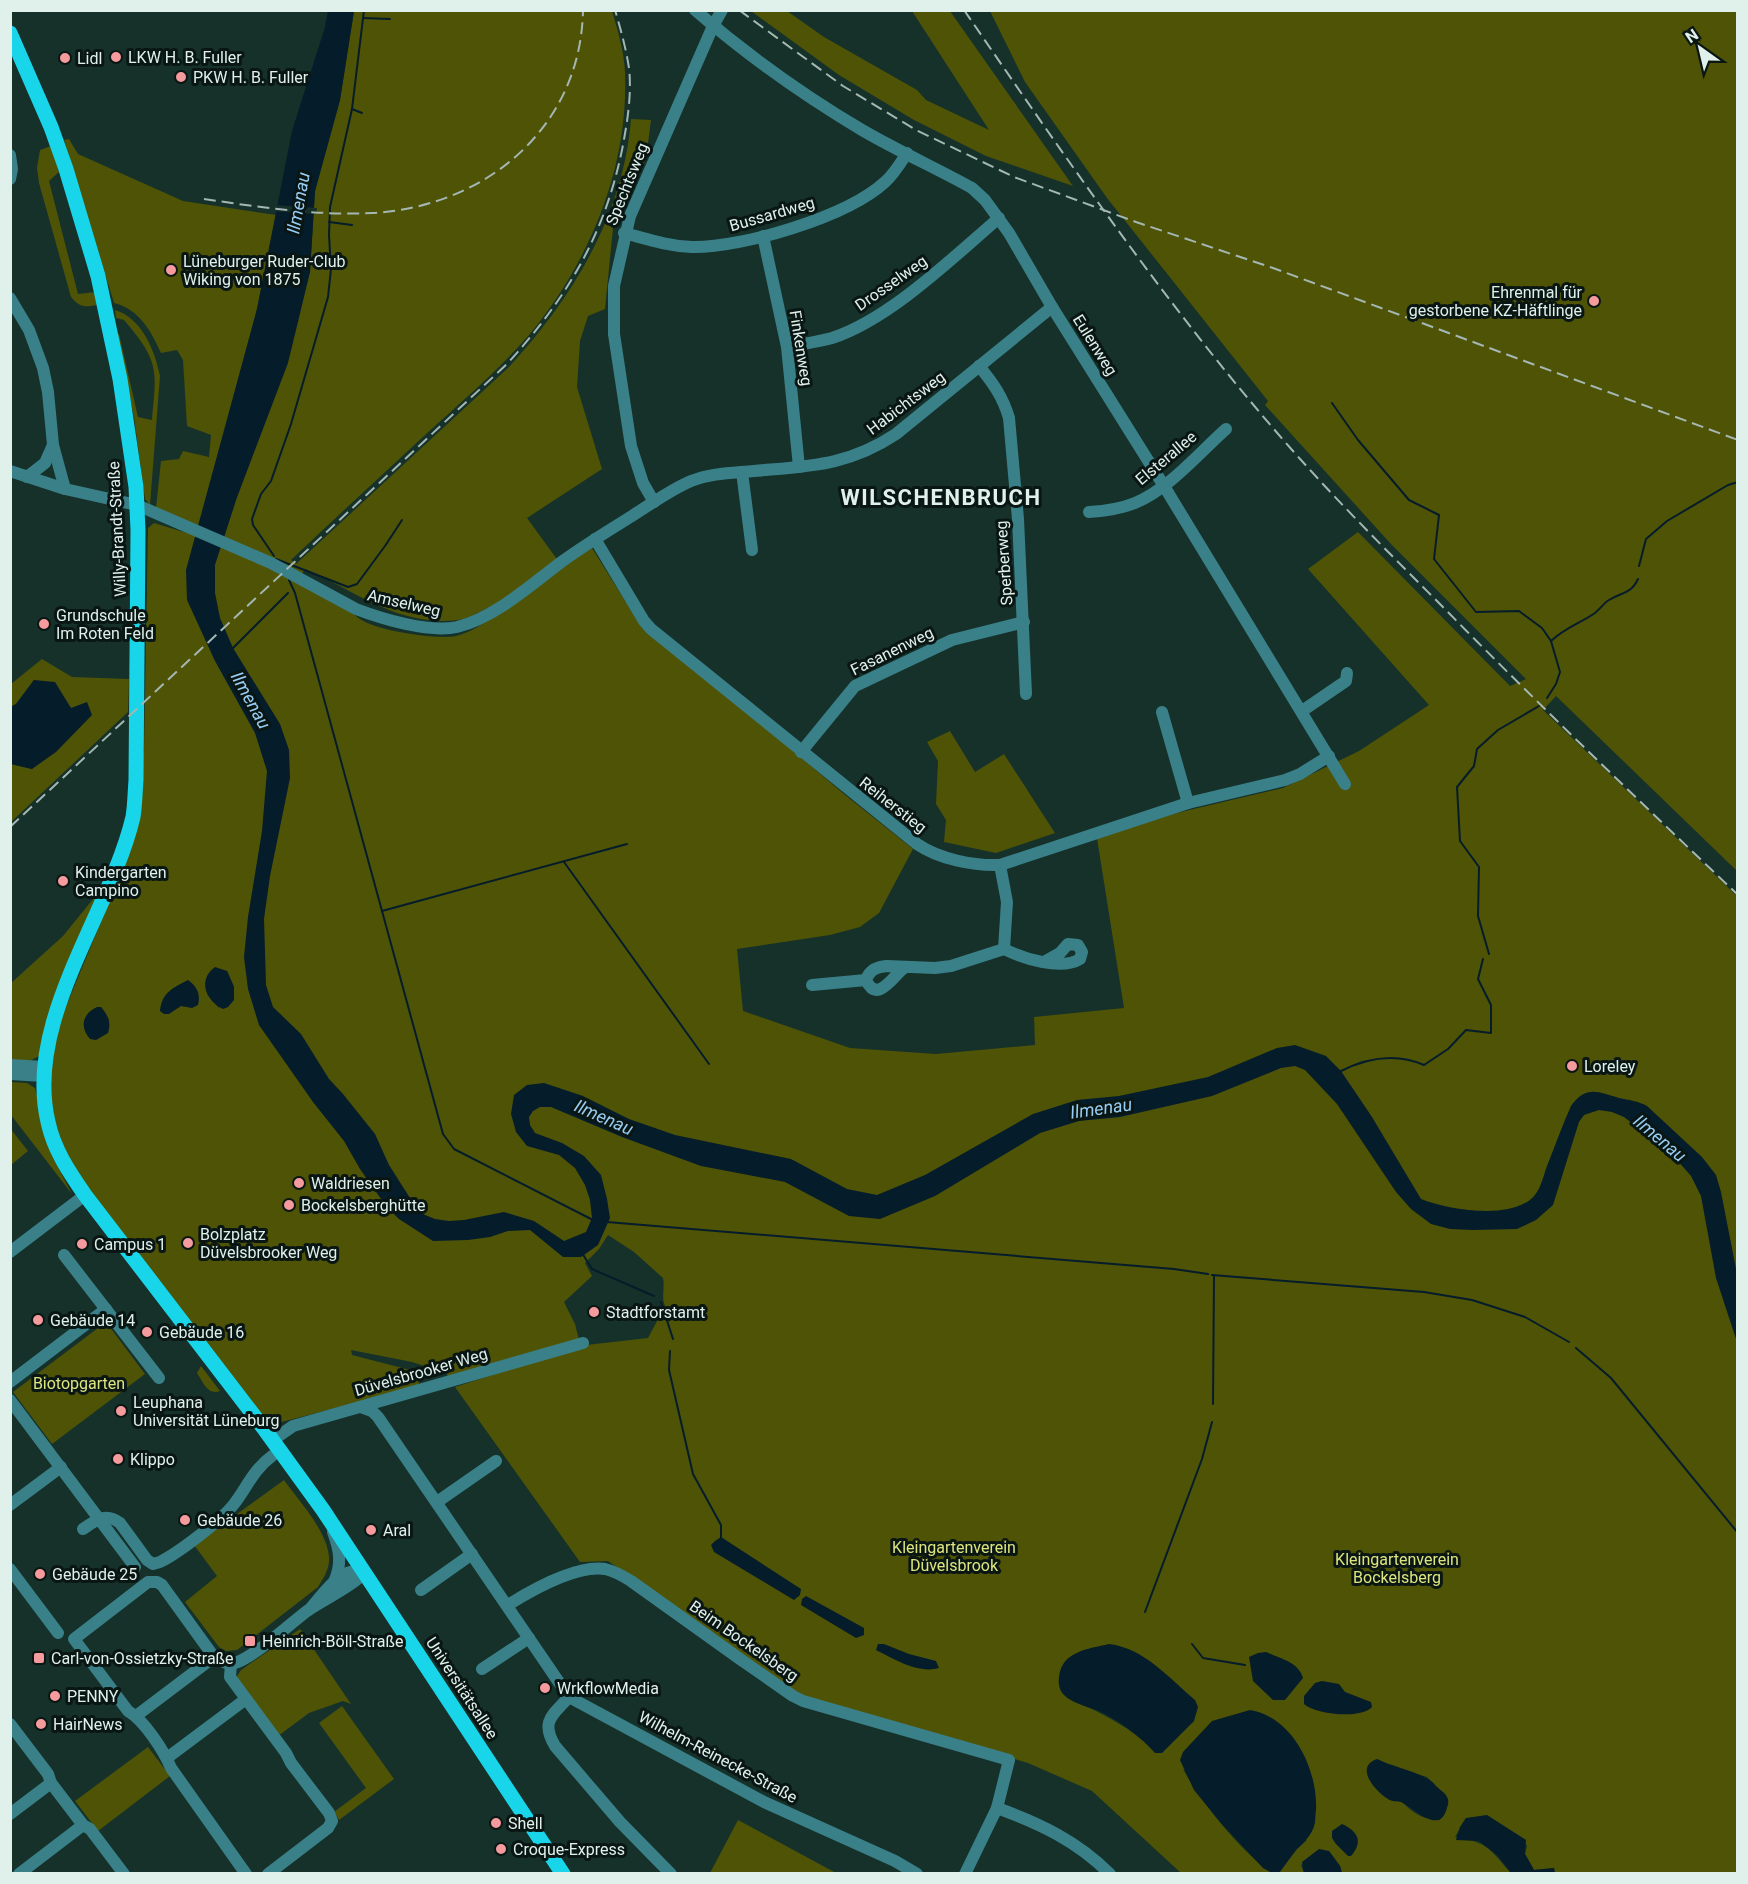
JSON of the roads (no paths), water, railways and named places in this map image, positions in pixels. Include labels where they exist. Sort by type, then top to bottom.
[{"type":"main road","name":"Willy-Brandt-Straße","points":[[10,33],[55,137],[91,251],[109,326],[129,433],[137,505],[137,725],[133,816],[121,853],[57,1012],[44,1072],[46,1113],[52,1138],[64,1164],[85,1195]]},
{"type":"main road","name":"Universitätsallee","points":[[85,1195],[273,1440],[365,1573],[563,1874]]},
{"type":"street","name":"Eulenweg","points":[[695,10],[766,68],[800,91],[864,131],[972,188],[985,200],[999,218],[1345,784]]},
{"type":"street","name":"Spechtsweg","points":[[654,502],[643,483],[631,446],[614,334],[614,286],[624,233],[630,216],[722,10]]},
{"type":"street","name":"Bussardweg","points":[[624,233],[672,245],[692,247],[731,244],[763,236],[807,222],[855,202],[884,183],[907,153]]},
{"type":"street","points":[[10,155],[12,169],[10,179]]},
{"type":"street","name":"Drosselweg","points":[[787,347],[832,338],[889,308],[917,288],[999,218]]},
{"type":"street","name":"Finkenweg","points":[[763,236],[787,347],[799,467]]},
{"type":"street","points":[[10,298],[29,330],[43,368],[48,392],[53,445],[65,489]]},
{"type":"street","name":"Habichtsweg","points":[[654,502],[693,481],[722,474],[799,467],[842,460],[878,446],[896,434],[1052,307]]},
{"type":"street","name":"Sperberweg","points":[[979,366],[996,388],[1009,418],[1024,622],[1026,694]]},
{"type":"street","name":"Elsterallee","points":[[1089,512],[1112,510],[1134,504],[1164,486],[1226,429]]},
{"type":"street","points":[[27,477],[45,463],[53,445]]},
{"type":"street","points":[[10,471],[65,489],[137,505]]},
{"type":"street","points":[[742,472],[752,550]]},
{"type":"street","name":"Amselweg","points":[[137,505],[294,574],[370,615],[422,627],[444,629],[460,626],[498,607],[654,502]]},
{"type":"street","name":"Reiherstieg","points":[[596,539],[644,621],[651,628],[801,752],[925,850],[983,865],[1000,865],[1188,803],[1285,780],[1300,774],[1329,756]]},
{"type":"street","name":"Fasanenweg","points":[[801,752],[855,686],[952,640],[1024,622]]},
{"type":"street","points":[[1302,711],[1346,681],[1347,673]]},
{"type":"street","points":[[1162,712],[1188,803]]},
{"type":"street","points":[[1000,865],[1007,902],[1004,949]]},
{"type":"street","points":[[867,980],[873,970],[879,967],[951,966],[1004,949],[1019,957],[1044,962]]},
{"type":"street","points":[[867,980],[872,988],[882,989],[899,970],[906,967]]},
{"type":"street","points":[[812,985],[867,980]]},
{"type":"street","points":[[10,1065],[44,1072]]},
{"type":"street","points":[[10,1074],[44,1072]]},
{"type":"street","points":[[10,1252],[85,1195]]},
{"type":"street","points":[[64,1255],[159,1378]]},
{"type":"street","points":[[10,1382],[106,1309]]},
{"type":"street","name":"Düvelsbrooker Weg","points":[[273,1440],[293,1426],[583,1343]]},
{"type":"street","points":[[10,1400],[135,1567]]},
{"type":"street","name":"Wilhelm-Reinecke-Straße","points":[[361,1407],[372,1411],[378,1417],[569,1696],[764,1802],[895,1861],[917,1874]]},
{"type":"street","points":[[153,1564],[166,1559],[221,1517],[233,1505],[253,1474],[272,1456]]},
{"type":"street","points":[[437,1502],[496,1461]]},
{"type":"street","points":[[10,1505],[61,1467]]},
{"type":"street","points":[[83,1529],[99,1518],[114,1518],[147,1560],[153,1564]]},
{"type":"street","name":"Universitätsallee","points":[[331,1523],[340,1562],[334,1582]]},
{"type":"street","points":[[421,1590],[472,1554]]},
{"type":"street","points":[[153,1564],[153,1573],[157,1582]]},
{"type":"street","points":[[10,1569],[58,1633]]},
{"type":"street","name":"Beim Bockelsberg","points":[[508,1605],[539,1586],[587,1570],[604,1569],[620,1574],[803,1701],[1009,1760],[997,1808]]},
{"type":"street","points":[[246,1874],[176,1775],[167,1758],[74,1639],[148,1582],[157,1582],[162,1585],[214,1657],[223,1663],[231,1664],[245,1659],[309,1610],[365,1573],[351,1570],[334,1582],[309,1610]]},
{"type":"street","points":[[482,1669],[529,1638]]},
{"type":"street","points":[[136,1716],[214,1657]]},
{"type":"street","points":[[231,1664],[230,1677],[329,1813],[332,1821],[328,1828],[268,1874]]},
{"type":"street","points":[[569,1696],[549,1721],[548,1734],[555,1746],[620,1822],[671,1874]]},
{"type":"street","points":[[167,1758],[246,1699]]},
{"type":"street","points":[[10,1724],[48,1774],[51,1783],[124,1874]]},
{"type":"street","points":[[10,1814],[51,1783]]},
{"type":"street","points":[[965,1874],[997,1808],[1056,1832],[1095,1859],[1110,1874]]},
{"type":"street","points":[[19,1874],[83,1825]]},
{"type":"water","name":"Ilmenau","points":[[328,11],[354,11],[340,100],[315,191],[310,272],[288,363],[236,500],[215,565],[215,593],[220,618],[233,648],[280,724],[289,750],[290,778],[270,876],[264,919],[266,985],[273,1007],[301,1034],[329,1079],[375,1134],[389,1165],[417,1209],[435,1219],[449,1221],[504,1212],[534,1221],[564,1241],[586,1232],[592,1218],[590,1200],[585,1185],[575,1168],[559,1155],[527,1146],[516,1132],[511,1114],[514,1095],[527,1085],[544,1083],[583,1096],[629,1119],[675,1135],[791,1159],[847,1189],[877,1195],[925,1175],[1033,1114],[1077,1100],[1119,1096],[1208,1077],[1277,1048],[1295,1045],[1326,1056],[1341,1071],[1372,1117],[1421,1199],[1465,1210],[1500,1210],[1528,1201],[1540,1186],[1571,1106],[1582,1095],[1599,1092],[1647,1106],[1702,1157],[1716,1175],[1737,1274],[1737,1342],[1716,1278],[1701,1196],[1691,1176],[1670,1152],[1624,1117],[1599,1110],[1584,1115],[1579,1122],[1553,1205],[1536,1220],[1517,1229],[1450,1229],[1431,1224],[1411,1209],[1396,1192],[1337,1104],[1305,1070],[1295,1066],[1281,1068],[1212,1096],[1120,1117],[1079,1121],[1040,1133],[935,1196],[880,1219],[849,1216],[785,1182],[701,1166],[622,1137],[551,1107],[540,1107],[529,1117],[530,1125],[535,1133],[562,1143],[584,1156],[601,1175],[610,1218],[598,1245],[581,1257],[563,1257],[530,1230],[508,1231],[490,1237],[468,1240],[433,1241],[399,1219],[386,1206],[344,1141],[313,1102],[259,1025],[248,989],[244,957],[262,831],[267,771],[255,733],[215,661],[187,600],[186,570],[257,309],[292,131]]},
{"type":"water","points":[[34,680],[55,682],[71,708],[87,702],[92,715],[56,752],[32,769],[11,764],[10,707],[16,704]]},
{"type":"water","points":[[215,967],[227,971],[234,987],[234,1000],[223,1009],[212,1001],[206,990],[206,978]]},
{"type":"water","points":[[188,980],[198,991],[198,1005],[192,1008],[181,1006],[169,1014],[160,1011],[166,995],[173,988]]},
{"type":"water","points":[[101,1007],[106,1014],[109,1026],[108,1033],[96,1040],[90,1039],[84,1030],[84,1021],[88,1013]]},
{"type":"water","points":[[721,1537],[801,1589],[800,1595],[794,1600],[714,1552],[711,1545]]},
{"type":"water","points":[[806,1596],[864,1628],[864,1635],[856,1638],[801,1605],[802,1599]]},
{"type":"water","points":[[878,1644],[936,1661],[939,1668],[923,1669],[906,1665],[876,1650]]},
{"type":"water","points":[[1109,1644],[1134,1651],[1145,1658],[1195,1700],[1198,1707],[1194,1721],[1162,1753],[1155,1753],[1138,1736],[1118,1722],[1072,1701],[1061,1690],[1059,1677],[1061,1668],[1071,1656]]},
{"type":"water","points":[[1266,1652],[1293,1664],[1303,1678],[1285,1700],[1273,1700],[1253,1681],[1249,1657]]},
{"type":"water","points":[[1322,1681],[1339,1684],[1345,1692],[1371,1702],[1372,1707],[1367,1711],[1349,1714],[1328,1713],[1310,1708],[1304,1704],[1304,1696],[1315,1683]]},
{"type":"water","points":[[1250,1710],[1279,1723],[1290,1734],[1300,1748],[1313,1778],[1316,1810],[1313,1829],[1279,1873],[1272,1873],[1263,1868],[1221,1823],[1194,1790],[1180,1760],[1183,1752],[1212,1721]]},
{"type":"water","points":[[1377,1759],[1431,1781],[1448,1799],[1448,1806],[1442,1817],[1432,1820],[1401,1802],[1391,1801],[1383,1795],[1373,1785],[1367,1773],[1370,1763]]},
{"type":"water","points":[[1487,1815],[1526,1840],[1525,1854],[1534,1870],[1554,1868],[1555,1873],[1511,1873],[1498,1856],[1479,1841],[1456,1840],[1466,1818]]},
{"type":"water","points":[[1342,1824],[1352,1830],[1357,1837],[1357,1846],[1351,1856],[1348,1856],[1332,1838],[1332,1831]]},
{"type":"water","points":[[1319,1849],[1329,1851],[1340,1866],[1342,1873],[1304,1873],[1302,1862]]},
{"type":"waterway","points":[[274,556],[253,525],[252,519],[261,494],[271,481],[291,424],[328,297],[331,269],[330,207],[352,109],[364,10]]},
{"type":"waterway","points":[[363,18],[390,19]]},
{"type":"waterway","points":[[352,109],[362,113]]},
{"type":"waterway","points":[[329,222],[352,225]]},
{"type":"waterway","points":[[1332,403],[1358,440],[1409,500],[1439,515],[1434,559],[1476,612],[1519,611],[1542,628],[1551,641],[1560,672],[1547,698]]},
{"type":"waterway","points":[[1639,566],[1646,539],[1667,521],[1728,485],[1738,482]]},
{"type":"waterway","points":[[276,559],[348,587],[357,584],[402,520]]},
{"type":"waterway","points":[[1551,641],[1595,613],[1609,600],[1629,590],[1638,579]]},
{"type":"waterway","points":[[289,580],[295,593],[443,1134],[454,1149],[593,1220]]},
{"type":"waterway","points":[[233,648],[288,593]]},
{"type":"waterway","points":[[1489,954],[1478,916],[1479,867],[1460,841],[1457,787],[1474,766],[1477,749],[1498,730],[1539,706]]},
{"type":"waterway","points":[[382,911],[627,844]]},
{"type":"waterway","points":[[564,862],[709,1064]]},
{"type":"waterway","points":[[1339,1072],[1370,1060],[1392,1058],[1424,1065],[1448,1049],[1466,1030],[1491,1033],[1491,1005],[1478,979],[1483,959]]},
{"type":"waterway","points":[[607,1222],[1174,1269],[1208,1274]]},
{"type":"waterway","points":[[582,1253],[592,1269],[654,1296]]},
{"type":"waterway","points":[[1212,1275],[1424,1292],[1472,1300],[1525,1317],[1569,1342]]},
{"type":"waterway","points":[[1213,1404],[1214,1275]]},
{"type":"waterway","points":[[661,1302],[673,1339]]},
{"type":"waterway","points":[[1576,1348],[1611,1378],[1738,1533]]},
{"type":"waterway","points":[[670,1351],[669,1370],[693,1474],[721,1525],[721,1537]]},
{"type":"waterway","points":[[1145,1612],[1202,1459],[1212,1422]]},
{"type":"waterway","points":[[1192,1644],[1203,1658],[1245,1665]]},
{"type":"railway","points":[[204,199],[288,210],[351,214],[413,207],[452,195],[488,177],[519,154],[545,125],[565,91],[578,52],[583,10]]},
{"type":"railway","points":[[10,827],[507,364],[565,291],[605,211],[622,150],[629,109],[630,78],[615,10]]},
{"type":"railway","points":[[739,10],[843,86],[916,130],[1014,177],[1136,222],[1273,268],[1738,440]]},
{"type":"railway","points":[[964,10],[1082,180],[1163,291],[1248,399],[1293,451],[1364,527],[1511,675],[1738,895]]},
{"type":"place","name":"LKW H. B. Fuller","points":[[116,57]]},
{"type":"place","name":"Lidl","points":[[65,58]]},
{"type":"place","name":"PKW H. B. Fuller","points":[[181,77]]},
{"type":"place","name":"Lüneburger Ruder-Club Wiking von 1875","points":[[171,270]]},
{"type":"place","name":"Ehrenmal für gestorbene KZ-Häftlinge","points":[[1594,301]]},
{"type":"place","name":"Grundschule Im Roten Feld","points":[[44,624]]},
{"type":"place","name":"Kindergarten Campino","points":[[63,881]]},
{"type":"place","name":"Loreley","points":[[1572,1066]]},
{"type":"place","name":"Waldriesen","points":[[299,1183]]},
{"type":"place","name":"Bockelsberghütte","points":[[289,1205]]},
{"type":"place","name":"Bolzplatz Düvelsbrooker Weg","points":[[188,1243]]},
{"type":"place","name":"Campus 1","points":[[82,1244]]},
{"type":"place","name":"Stadtforstamt","points":[[594,1312]]},
{"type":"place","name":"Gebäude 14","points":[[38,1320]]},
{"type":"place","name":"Gebäude 16","points":[[147,1332]]},
{"type":"place","name":"Leuphana Universität Lüneburg","points":[[121,1411]]},
{"type":"place","name":"Klippo","points":[[118,1459]]},
{"type":"place","name":"Gebäude 26","points":[[185,1520]]},
{"type":"place","name":"Aral","points":[[371,1530]]},
{"type":"place","name":"Gebäude 25","points":[[40,1574]]},
{"type":"place","name":"Heinrich-Böll-Straße","points":[[250,1641]]},
{"type":"place","name":"Carl-von-Ossietzky-Straße","points":[[39,1658]]},
{"type":"place","name":"WrkflowMedia","points":[[545,1688]]},
{"type":"place","name":"PENNY","points":[[55,1696]]},
{"type":"place","name":"HairNews","points":[[41,1724]]},
{"type":"place","name":"Shell","points":[[496,1823]]},
{"type":"place","name":"Croque-Express","points":[[501,1849]]},
{"type":"district","name":"WILSCHENBRUCH","points":[[941,497]]},
{"type":"park label","name":"Biotopgarten","points":[[79,1383]]},
{"type":"park label","name":"Kleingartenverein Düvelsbrook","points":[[954,1556]]},
{"type":"park label","name":"Kleingartenverein Bockelsberg","points":[[1397,1568]]}]
